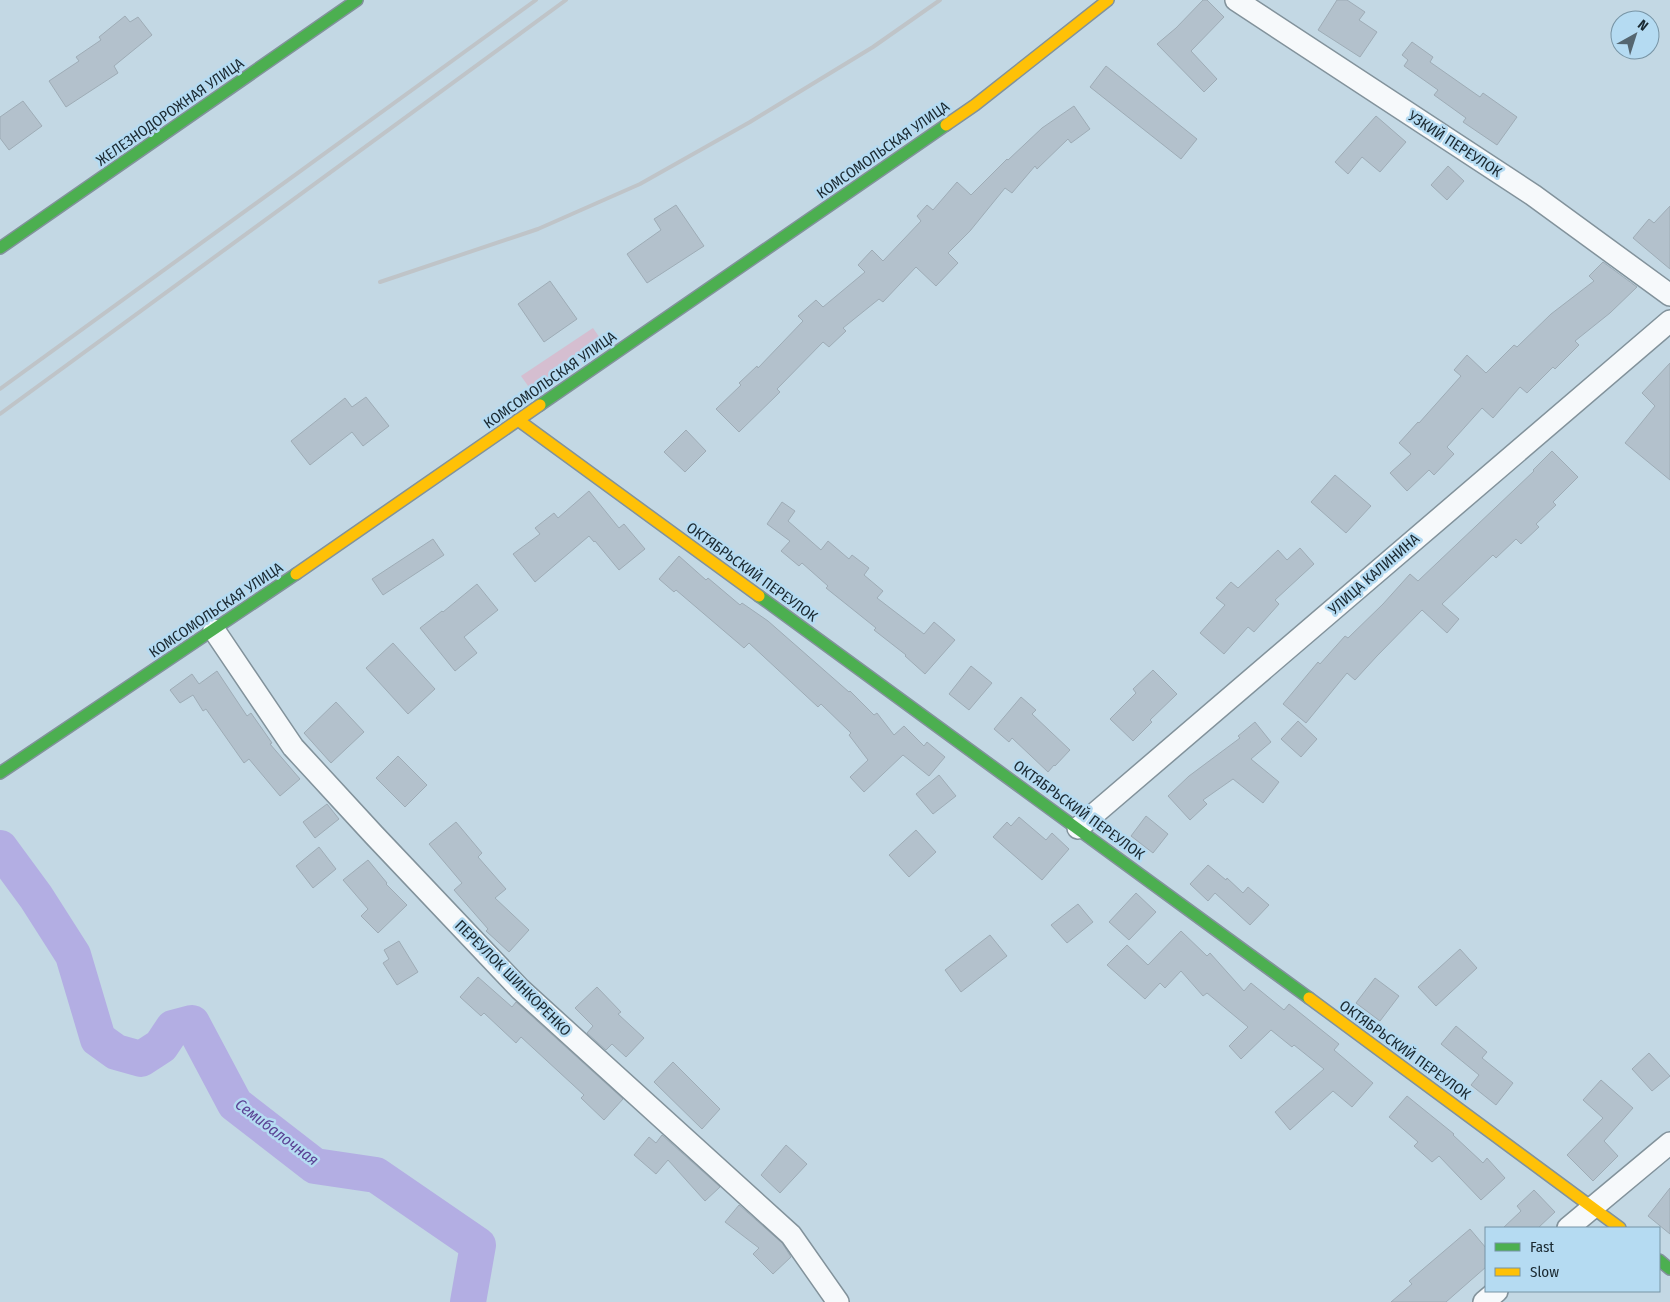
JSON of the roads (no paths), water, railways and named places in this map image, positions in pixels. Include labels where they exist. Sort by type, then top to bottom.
[{"type":"street","name":"ЖЕЛЕЗНОДОРОЖНАЯ УЛИЦА","points":[[0,248],[357,0]]},
{"type":"street","name":"КОМСОМОЛЬСКАЯ УЛИЦА","points":[[0,773],[214,630],[975,104],[1108,0]]},
{"type":"street","name":"УЗКИЙ ПЕРЕУЛОК","points":[[1236,0],[1533,194],[1670,295]]},
{"type":"street","name":"УЛИЦА КАЛИНИНА","points":[[1078,828],[1670,321]]},
{"type":"street","name":"ОКТЯБРЬСКИЙ ПЕРЕУЛОК","points":[[518,420],[1078,828],[1619,1227]]},
{"type":"street","name":"ПЕРЕУЛОК ШИНКОРЕНКО","points":[[214,630],[293,747],[374,835],[520,989],[791,1235],[838,1302]]},
{"type":"street","points":[[1569,1227],[1670,1143]]},
{"type":"street","points":[[1660,1261],[1670,1269]]},
{"type":"street","points":[[1484,1302],[1496,1292]]},
{"type":"waterway","name":"Семибалочная","points":[[0,848],[36,897],[73,955],[98,1039],[116,1052],[141,1059],[161,1046],[173,1028],[192,1023],[235,1104],[315,1166],[376,1175],[478,1245],[468,1302]]},
{"type":"railway","points":[[0,389],[536,0]]},
{"type":"railway","points":[[0,414],[566,0]]},
{"type":"railway","points":[[380,282],[538,229],[640,184],[750,122],[873,47],[940,0]]}]
